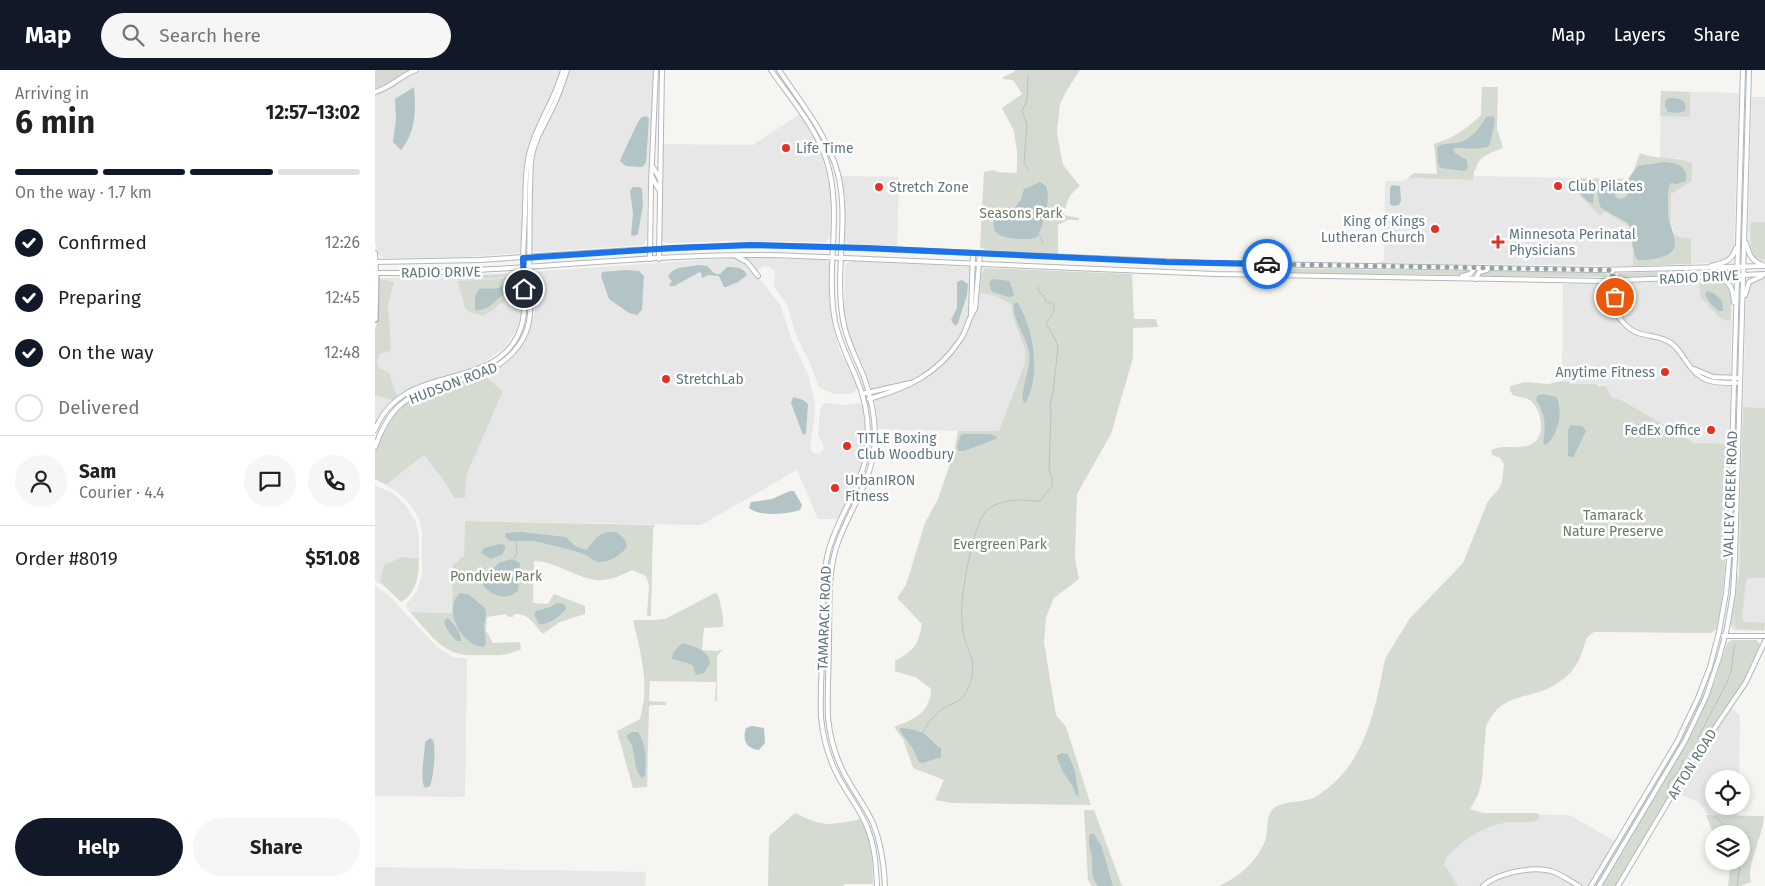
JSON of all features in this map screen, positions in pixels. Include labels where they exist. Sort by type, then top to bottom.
[{"type":"highway","points":[[375,319],[376,273]]},
{"type":"main road","points":[[375,92],[416,70]]},
{"type":"main road","name":"HUDSON ROAD","points":[[375,430],[385,412],[405,393],[485,366],[499,358],[517,336],[524,319],[523,258],[526,173],[530,149],[535,133],[550,104],[563,70]]},
{"type":"main road","name":"HUDSON ROAD","points":[[375,448],[385,422],[396,409],[409,399],[417,394],[487,372],[509,358],[522,341],[531,309],[529,257],[532,153],[567,70]]},
{"type":"main road","points":[[650,259],[651,177],[656,70]]},
{"type":"main road","points":[[659,259],[662,70]]},
{"type":"main road","name":"TAMARACK ROAD","points":[[771,70],[814,132],[827,162],[833,190],[833,304],[836,327],[862,394],[867,419],[868,436],[863,468],[854,494],[832,538],[825,563],[821,712],[825,740],[832,764],[858,808],[870,835],[876,862],[877,886]]},
{"type":"main road","name":"TAMARACK ROAD","points":[[779,70],[816,123],[833,159],[838,176],[841,197],[841,303],[844,325],[871,398],[875,436],[870,470],[863,490],[839,538],[831,570],[828,717],[831,739],[838,761],[868,813],[877,835],[882,855],[885,886]]},
{"type":"main road","name":"VALLEY CREEK ROAD","points":[[1591,886],[1690,717],[1705,680],[1719,636],[1728,567],[1743,70]]},
{"type":"main road","name":"VALLEY CREEK ROAD","points":[[1599,886],[1691,728],[1711,684],[1725,636],[1731,606],[1735,565],[1749,70]]},
{"type":"main road","points":[[656,94],[662,106]]},
{"type":"main road","points":[[655,106],[662,118]]},
{"type":"main road","points":[[652,165],[660,179]]},
{"type":"main road","points":[[651,177],[657,183],[660,192]]},
{"type":"main road","points":[[1745,236],[1751,258],[1765,266]]},
{"type":"main road","points":[[1704,268],[1730,260],[1735,253],[1738,237]]},
{"type":"main road","name":"RADIO DRIVE","points":[[375,262],[444,262],[659,248],[751,245],[841,247],[1180,262],[1612,270],[1765,266]]},
{"type":"main road","points":[[375,253],[376,273]]},
{"type":"main road","points":[[971,314],[973,253]]},
{"type":"main road","points":[[864,400],[904,388],[937,367],[947,357],[961,339],[971,314],[975,309],[980,253]]},
{"type":"main road","points":[[734,255],[747,262],[758,276]]},
{"type":"main road","name":"RADIO DRIVE","points":[[376,273],[432,273],[734,255],[833,257],[1201,274],[1612,280],[1765,274]]},
{"type":"main road","points":[[1450,278],[1469,275],[1475,268]]},
{"type":"main road","points":[[1476,279],[1482,271],[1501,268]]},
{"type":"main road","points":[[1612,270],[1612,280],[1609,287],[1611,305],[1616,316],[1634,332],[1671,342],[1699,376],[1708,381],[1740,384]]},
{"type":"main road","points":[[1742,315],[1748,284],[1765,274]]},
{"type":"main road","points":[[1704,277],[1723,280],[1729,284],[1733,291],[1736,314]]},
{"type":"main road","points":[[1692,368],[1713,377],[1740,378]]},
{"type":"main road","points":[[862,394],[913,383]]},
{"type":"main road","points":[[1719,636],[1765,636]]},
{"type":"main road","name":"AFTON ROAD","points":[[1619,886],[1697,754],[1746,682],[1765,641]]},
{"type":"main road","points":[[1483,886],[1502,875],[1542,870],[1560,874],[1579,886]]},
{"type":"shaded area","points":[[425,70],[562,70],[528,151],[520,253],[466,257],[385,258],[381,257],[378,253],[375,241],[375,93],[391,87],[412,73]]},
{"type":"shaded area","points":[[568,70],[653,70],[653,116],[647,205],[647,239],[643,245],[539,252],[535,252],[532,249],[533,155]]},
{"type":"shaded area","points":[[414,87],[414,120],[410,136],[401,150],[393,142],[396,119],[395,99]]},
{"type":"shaded area","points":[[1661,91],[1739,93],[1734,247],[1730,257],[1721,262],[1691,264],[1691,240],[1675,235],[1673,231],[1670,212],[1671,194],[1692,163],[1679,158],[1660,158]]},
{"type":"shaded area","points":[[1752,97],[1765,97],[1765,262],[1759,262],[1751,255],[1748,230]]},
{"type":"shaded area","points":[[1669,98],[1679,99],[1684,102],[1685,111],[1678,113],[1668,112],[1665,106],[1666,100]]},
{"type":"shaded area","points":[[800,114],[820,149],[831,191],[830,236],[826,242],[663,242],[661,236],[663,144],[753,145]]},
{"type":"shaded area","points":[[647,116],[649,119],[646,163],[642,167],[626,166],[620,161],[622,156],[638,122],[642,117]]},
{"type":"shaded area","points":[[1486,117],[1494,117],[1494,124],[1489,146],[1453,148],[1455,153],[1467,160],[1468,168],[1465,171],[1440,168],[1437,147],[1466,140],[1478,130]]},
{"type":"shaded area","points":[[1664,162],[1680,166],[1685,171],[1686,176],[1686,181],[1676,184],[1671,183],[1668,190],[1669,218],[1675,244],[1674,249],[1666,256],[1660,258],[1638,260],[1634,253],[1628,223],[1601,208],[1598,190],[1601,183],[1608,179],[1617,183],[1615,196],[1619,199],[1624,198],[1631,191],[1629,178],[1638,166]]},
{"type":"shaded area","points":[[840,176],[899,177],[897,246],[849,244],[845,242],[845,197]]},
{"type":"shaded area","points":[[1473,176],[1573,178],[1573,189],[1600,216],[1605,212],[1629,226],[1633,266],[1378,263],[1384,260],[1385,181],[1401,181],[1408,178],[1473,180]]},
{"type":"shaded area","points":[[1578,180],[1589,180],[1595,183],[1593,203],[1584,198],[1580,192],[1576,182]]},
{"type":"shaded area","points":[[1040,182],[1046,186],[1048,198],[1044,219],[1037,237],[1033,239],[1009,238],[999,235],[994,228],[996,216],[1014,209],[1021,199],[1024,189]]},
{"type":"shaded area","points":[[1392,185],[1400,186],[1401,201],[1399,205],[1393,206],[1390,204],[1390,188]]},
{"type":"shaded area","points":[[633,187],[640,187],[642,189],[643,205],[638,234],[634,236],[631,235],[633,213],[630,191]]},
{"type":"shaded area","points":[[744,257],[826,260],[830,264],[831,285],[829,296],[831,317],[838,346],[857,387],[855,392],[850,394],[834,394],[819,387],[810,363],[797,338],[787,305],[774,286],[775,271],[770,267],[764,266],[759,269],[757,276],[780,304],[792,341],[809,377],[815,405],[810,447],[812,452],[819,454],[824,449],[818,436],[820,409],[823,404],[842,405],[859,403],[864,407],[866,438],[862,466],[854,489],[838,519],[818,519],[797,470],[701,525],[465,521],[464,556],[453,566],[452,613],[410,612],[406,605],[417,591],[422,575],[422,532],[419,518],[410,504],[400,494],[386,485],[424,455],[444,481],[454,498],[465,498],[466,476],[503,391],[487,377],[480,376],[492,372],[505,364],[524,342],[535,313],[534,274],[541,271]]},
{"type":"shaded area","points":[[852,261],[991,268],[985,268],[981,272],[980,293],[993,295],[1011,303],[1013,318],[1025,349],[1025,363],[999,432],[878,429],[875,401],[865,370],[851,340],[844,314],[845,267],[846,264]]},
{"type":"shaded area","points":[[698,265],[707,266],[714,273],[718,274],[727,267],[736,267],[744,270],[747,275],[738,282],[724,287],[719,276],[708,275],[702,278],[700,272],[674,286],[669,286],[672,281],[668,277],[673,270]]},
{"type":"shaded area","points":[[639,271],[644,276],[642,310],[637,315],[629,313],[609,299],[601,276],[602,272]]},
{"type":"shaded area","points":[[514,273],[520,276],[521,279],[523,305],[517,329],[504,348],[479,366],[419,384],[406,390],[387,406],[375,425],[375,331],[379,313],[381,278]]},
{"type":"shaded area","points":[[1758,278],[1765,278],[1765,408],[1743,407],[1746,294],[1749,285]]},
{"type":"shaded area","points":[[993,279],[1010,281],[1014,296],[1008,297],[991,291],[989,282]]},
{"type":"shaded area","points":[[962,280],[968,284],[967,295],[958,323],[955,326],[951,320],[957,308],[957,282]]},
{"type":"shaded area","points":[[1719,280],[1725,282],[1730,289],[1732,311],[1729,445],[1691,444],[1604,401],[1604,386],[1596,384],[1562,384],[1563,284]]},
{"type":"shaded area","points":[[509,282],[512,286],[511,290],[486,308],[475,310],[475,296],[479,289],[496,288]]},
{"type":"shaded area","points":[[1707,291],[1715,294],[1722,301],[1723,311],[1718,311],[1710,303],[1705,295]]},
{"type":"shaded area","points":[[1016,302],[1024,314],[1034,352],[1031,391],[1026,403],[1023,401],[1023,395],[1030,357],[1015,316],[1014,304]]},
{"type":"shaded area","points":[[1543,394],[1556,397],[1560,416],[1554,436],[1546,445],[1543,443],[1545,426],[1543,416],[1536,400],[1537,396]]},
{"type":"shaded area","points":[[793,397],[803,400],[808,404],[806,433],[803,435],[791,403]]},
{"type":"shaded area","points":[[1571,425],[1582,426],[1586,431],[1573,458],[1568,456],[1568,430]]},
{"type":"shaded area","points":[[963,434],[990,434],[997,437],[964,451],[959,451],[957,448],[960,436]]},
{"type":"shaded area","points":[[375,485],[394,494],[407,507],[415,520],[419,535],[419,558],[402,557],[384,565],[380,582],[382,585],[375,581]]},
{"type":"shaded area","points":[[794,491],[802,505],[800,510],[788,513],[766,514],[749,508],[751,502],[772,499]]},
{"type":"shaded area","points":[[521,532],[566,537],[575,546],[586,550],[602,534],[617,532],[625,540],[627,546],[616,557],[608,561],[598,562],[586,555],[570,550],[533,541],[510,541],[505,537],[506,533]]},
{"type":"shaded area","points":[[499,544],[505,545],[503,554],[491,559],[481,553],[484,548]]},
{"type":"shaded area","points":[[512,559],[520,563],[518,591],[509,596],[499,596],[486,589],[483,585],[483,577],[499,563]]},
{"type":"shaded area","points":[[1737,576],[1765,576],[1765,631],[1735,631],[1731,628]]},
{"type":"shaded area","points":[[375,586],[386,593],[439,649],[453,657],[467,659],[465,797],[375,796]]},
{"type":"shaded area","points":[[460,593],[468,594],[485,608],[484,626],[486,643],[483,647],[475,645],[468,640],[456,625],[453,608],[455,600]]},
{"type":"shaded area","points":[[557,603],[564,604],[566,608],[564,611],[550,622],[539,624],[534,615],[536,611]]},
{"type":"shaded area","points":[[447,618],[457,628],[461,641],[457,641],[447,630],[444,621]]},
{"type":"shaded area","points":[[682,643],[700,649],[707,655],[710,663],[704,673],[696,675],[693,666],[690,664],[672,659],[673,653]]},
{"type":"shaded area","points":[[1731,708],[1740,716],[1739,770],[1705,770],[1705,810],[1700,803],[1680,794],[1678,791],[1696,759]]},
{"type":"shaded area","points":[[752,726],[764,728],[765,743],[759,750],[748,746],[745,740],[746,728]]},
{"type":"shaded area","points":[[900,728],[915,730],[926,735],[941,748],[941,757],[923,763],[919,762]]},
{"type":"shaded area","points":[[632,732],[638,732],[644,748],[646,759],[645,776],[642,778],[637,771],[632,746],[627,737]]},
{"type":"shaded area","points":[[430,738],[434,744],[433,769],[430,786],[425,788],[422,773],[425,742]]},
{"type":"shaded area","points":[[1062,753],[1068,754],[1075,771],[1079,797],[1063,772],[1057,758],[1057,755]]},
{"type":"shaded area","points":[[1478,814],[1569,815],[1615,841],[1588,886],[1457,886],[1441,863]]},
{"type":"shaded area","points":[[1708,815],[1738,815],[1738,816]]},
{"type":"shaded area","points":[[1090,834],[1094,834],[1101,845],[1113,886],[1098,886],[1094,879],[1089,844]]},
{"type":"shaded area","points":[[375,867],[646,872],[645,886],[375,886]]},
{"type":"green space","points":[[375,70],[411,70],[390,83],[375,89]]},
{"type":"green space","name":"Seasons Park","points":[[1015,70],[1080,70],[1060,104],[1057,133],[1063,165],[1080,186],[1069,199],[1064,215],[1079,218],[1079,220],[1068,220],[1058,225],[1058,254],[986,250],[980,247],[984,172],[994,170],[997,172],[1017,173],[1014,131],[1002,108],[1022,94],[1013,80],[1003,79],[1003,77]]},
{"type":"green space","points":[[1482,87],[1498,87],[1497,128],[1503,148],[1486,155],[1480,161],[1474,171],[1473,180],[1408,178],[1414,173],[1437,174],[1434,144],[1459,132],[1481,115]]},
{"type":"green space","points":[[1661,91],[1690,92],[1690,117],[1660,116]]},
{"type":"green space","points":[[1640,153],[1692,163],[1692,181],[1671,194],[1673,232],[1675,235],[1691,239],[1691,264],[1633,266],[1629,226],[1605,212],[1600,216],[1573,189],[1573,178],[1628,179],[1633,172]]},
{"type":"green space","points":[[1751,222],[1765,222],[1765,260],[1755,258],[1753,255]]},
{"type":"green space","name":"Evergreen Park","points":[[985,268],[1132,274],[1134,319],[1156,319],[1158,327],[1133,328],[1133,358],[1111,434],[1077,494],[1075,559],[1079,579],[1054,598],[1046,617],[1044,642],[1056,715],[1066,727],[1091,805],[952,803],[935,800],[944,780],[913,768],[903,739],[894,727],[914,718],[924,710],[928,704],[931,689],[917,678],[895,671],[895,661],[914,647],[919,638],[922,624],[897,598],[906,585],[925,523],[938,499],[954,452],[958,431],[999,431],[1025,363],[1025,349],[1013,318],[1011,304],[993,295],[980,293],[981,274]]},
{"type":"green space","points":[[1272,268],[1471,271],[1462,275],[1276,273],[1271,272]]},
{"type":"green space","points":[[1490,271],[1605,272],[1608,275],[1605,277],[1479,276]]},
{"type":"green space","points":[[1687,271],[1669,277],[1619,278],[1617,276],[1619,273]]},
{"type":"green space","points":[[511,274],[497,278],[458,280],[458,276]]},
{"type":"green space","points":[[516,275],[519,281],[520,292],[511,299],[483,316],[470,312],[465,308],[458,281],[498,279]]},
{"type":"green space","points":[[380,279],[394,282],[388,305],[391,349],[380,354],[377,362],[379,368],[389,373],[397,397],[393,400],[375,395],[375,331],[379,313]]},
{"type":"green space","points":[[1721,282],[1730,294],[1730,321],[1721,319],[1700,295],[1700,283]]},
{"type":"green space","points":[[482,376],[488,378],[503,391],[466,476],[465,498],[454,498],[444,481],[424,455],[386,485],[375,479],[375,452],[382,433],[391,418],[416,398],[431,391]]},
{"type":"green space","name":"Tamarack Nature Preserve","points":[[1562,381],[1574,384],[1606,386],[1611,397],[1623,401],[1694,443],[1729,444],[1725,567],[1722,601],[1716,630],[1710,633],[1594,632],[1587,639],[1575,667],[1563,680],[1549,688],[1509,701],[1500,707],[1486,727],[1482,780],[1478,795],[1470,809],[1483,813],[1537,813],[1540,815],[1538,820],[1535,821],[1503,823],[1489,827],[1470,837],[1456,848],[1448,856],[1444,864],[1458,886],[1219,886],[1241,873],[1259,854],[1266,838],[1268,819],[1273,809],[1283,804],[1307,800],[1317,796],[1333,784],[1346,770],[1356,754],[1371,720],[1386,657],[1410,618],[1463,563],[1488,501],[1498,490],[1502,482],[1504,464],[1500,458],[1492,455],[1491,451],[1500,447],[1531,445],[1539,437],[1541,425],[1536,407],[1528,399],[1513,395],[1510,391],[1510,386],[1525,382],[1548,384]]},
{"type":"green space","points":[[1743,407],[1765,408],[1765,578],[1749,578],[1746,580],[1742,617],[1744,622],[1765,623],[1764,630],[1737,629],[1735,627],[1734,615],[1739,572],[1741,506],[1738,572],[1733,625],[1731,626],[1738,571]]},
{"type":"green space","points":[[1735,414],[1736,446],[1730,593]]},
{"type":"green space","name":"Pondview Park","points":[[465,521],[655,525],[653,529],[651,616],[647,616],[649,585],[646,576],[632,570],[612,578],[595,580],[556,566],[534,561],[533,603],[548,604],[554,594],[585,606],[585,614],[560,622],[543,634],[524,615],[514,614],[513,617],[508,617],[506,614],[487,617],[486,631],[493,643],[520,642],[521,649],[507,654],[493,655],[466,655],[452,652],[432,637],[410,612],[452,613],[453,565],[464,556]]},
{"type":"green space","points":[[402,557],[419,558],[419,564],[418,577],[414,588],[411,594],[401,602],[380,582],[384,565]]},
{"type":"green space","points":[[715,593],[718,595],[721,607],[723,627],[704,628],[702,650],[717,651],[723,649],[717,656],[717,701],[715,701],[716,682],[650,681],[649,701],[666,702],[666,705],[651,705],[649,707],[647,787],[633,788],[617,731],[640,719],[643,706],[643,669],[633,620],[665,619]]},
{"type":"green space","points":[[1732,640],[1756,640],[1760,644],[1745,679],[1692,757],[1616,886],[1602,886],[1693,731],[1715,681],[1727,643]]},
{"type":"green space","points":[[1707,681],[1701,704],[1683,740],[1597,886],[1594,886],[1681,739],[1694,714]]},
{"type":"green space","points":[[1084,810],[1094,810],[1122,886],[1092,886],[1088,880]]},
{"type":"green space","points":[[795,813],[813,821],[827,824],[861,819],[871,851],[873,884],[768,886],[769,836]]},
{"type":"green space","points":[[1706,815],[1764,816],[1751,867],[1751,882],[1740,886],[1728,886],[1730,870],[1750,870],[1750,825],[1710,825]]},
{"type":"waterway","points":[[1028,76],[1027,100],[1022,111],[1027,125],[1024,162],[1028,169]]},
{"type":"waterway","points":[[1038,233],[1043,243]]},
{"type":"waterway","points":[[922,734],[937,713],[965,695],[972,677],[971,657],[963,631],[962,607],[970,553],[983,515],[996,504],[1021,500],[1040,501],[1052,486],[1049,468],[1050,406],[1058,348],[1046,323],[1053,314],[1054,306],[1052,303],[1046,302],[1044,296],[1038,291],[1038,286]]},
{"type":"waterway","points":[[514,559],[517,553],[516,542]]},
{"type":"waterway","points":[[1698,738],[1727,682],[1731,671],[1735,644]]},
{"type":"waterway","points":[[1669,789],[1668,784],[1678,772],[1683,760]]},
{"type":"waterway","points":[[1715,817],[1725,825]]},
{"type":"waterway","points":[[1737,886],[1740,870]]},
{"type":"way so far","points":[[1267,264],[1612,270],[1615,297]]},
{"type":"place","name":"Life Time","points":[[786,148]]},
{"type":"place","name":"Club Pilates","points":[[1558,186]]},
{"type":"place","name":"Stretch Zone","points":[[879,187]]},
{"type":"place","name":"King of Kings Lutheran Church","points":[[1435,229]]},
{"type":"place","name":"Minnesota Perinatal Physicians","points":[[1498,242]]},
{"type":"place","name":"Anytime Fitness","points":[[1665,372]]},
{"type":"place","name":"StretchLab","points":[[666,379]]},
{"type":"place","name":"FedEx Office","points":[[1711,430]]},
{"type":"place","name":"TITLE Boxing Club Woodbury","points":[[847,446]]},
{"type":"place","name":"UrbanIRON Fitness","points":[[835,488]]},
{"type":"route","points":[[524,289],[523,258],[607,251],[713,246],[828,246],[1166,262],[1267,264]]}]
